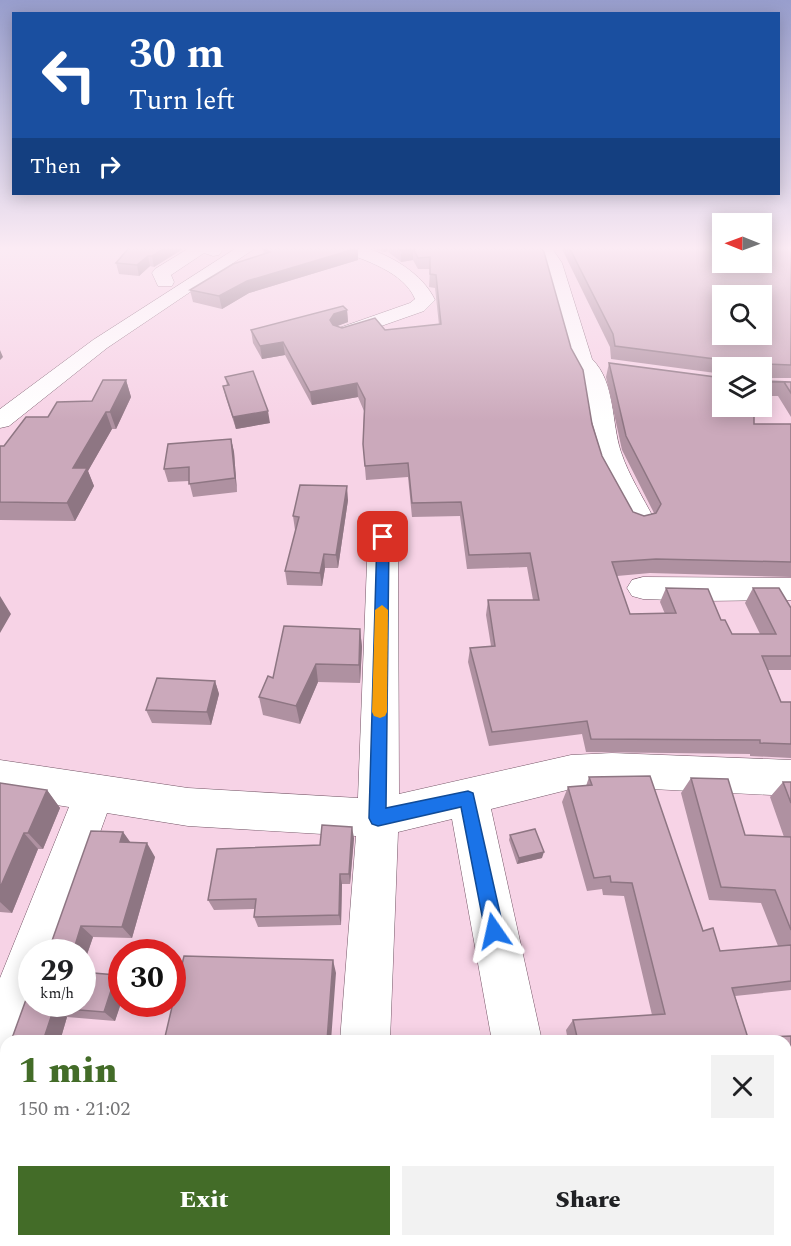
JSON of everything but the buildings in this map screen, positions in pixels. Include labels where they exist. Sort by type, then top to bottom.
[{"type":"street","points":[[100,344],[67,346],[130,305]]},
{"type":"street","points":[[0,421],[100,344],[160,305]]},
{"type":"street","points":[[343,333],[420,305]]},
{"type":"street","points":[[566,305],[582,361],[611,369]]},
{"type":"street","points":[[588,364],[603,420],[605,442],[640,519]]},
{"type":"street","points":[[365,1035],[378,818],[383,537]]},
{"type":"street","points":[[644,588],[702,590],[791,588]]},
{"type":"street","points":[[0,778],[188,807],[378,818],[468,798],[571,771],[612,770],[791,778]]},
{"type":"street","points":[[38,939],[95,791]]},
{"type":"street","points":[[468,798],[516,1035]]},
{"type":"street","points":[[2,1035],[18,994]]},
{"type":"slow traffic","points":[[380,712],[382,610]]},
{"type":"route","points":[[383,537],[378,818],[468,798],[494,931]]}]
